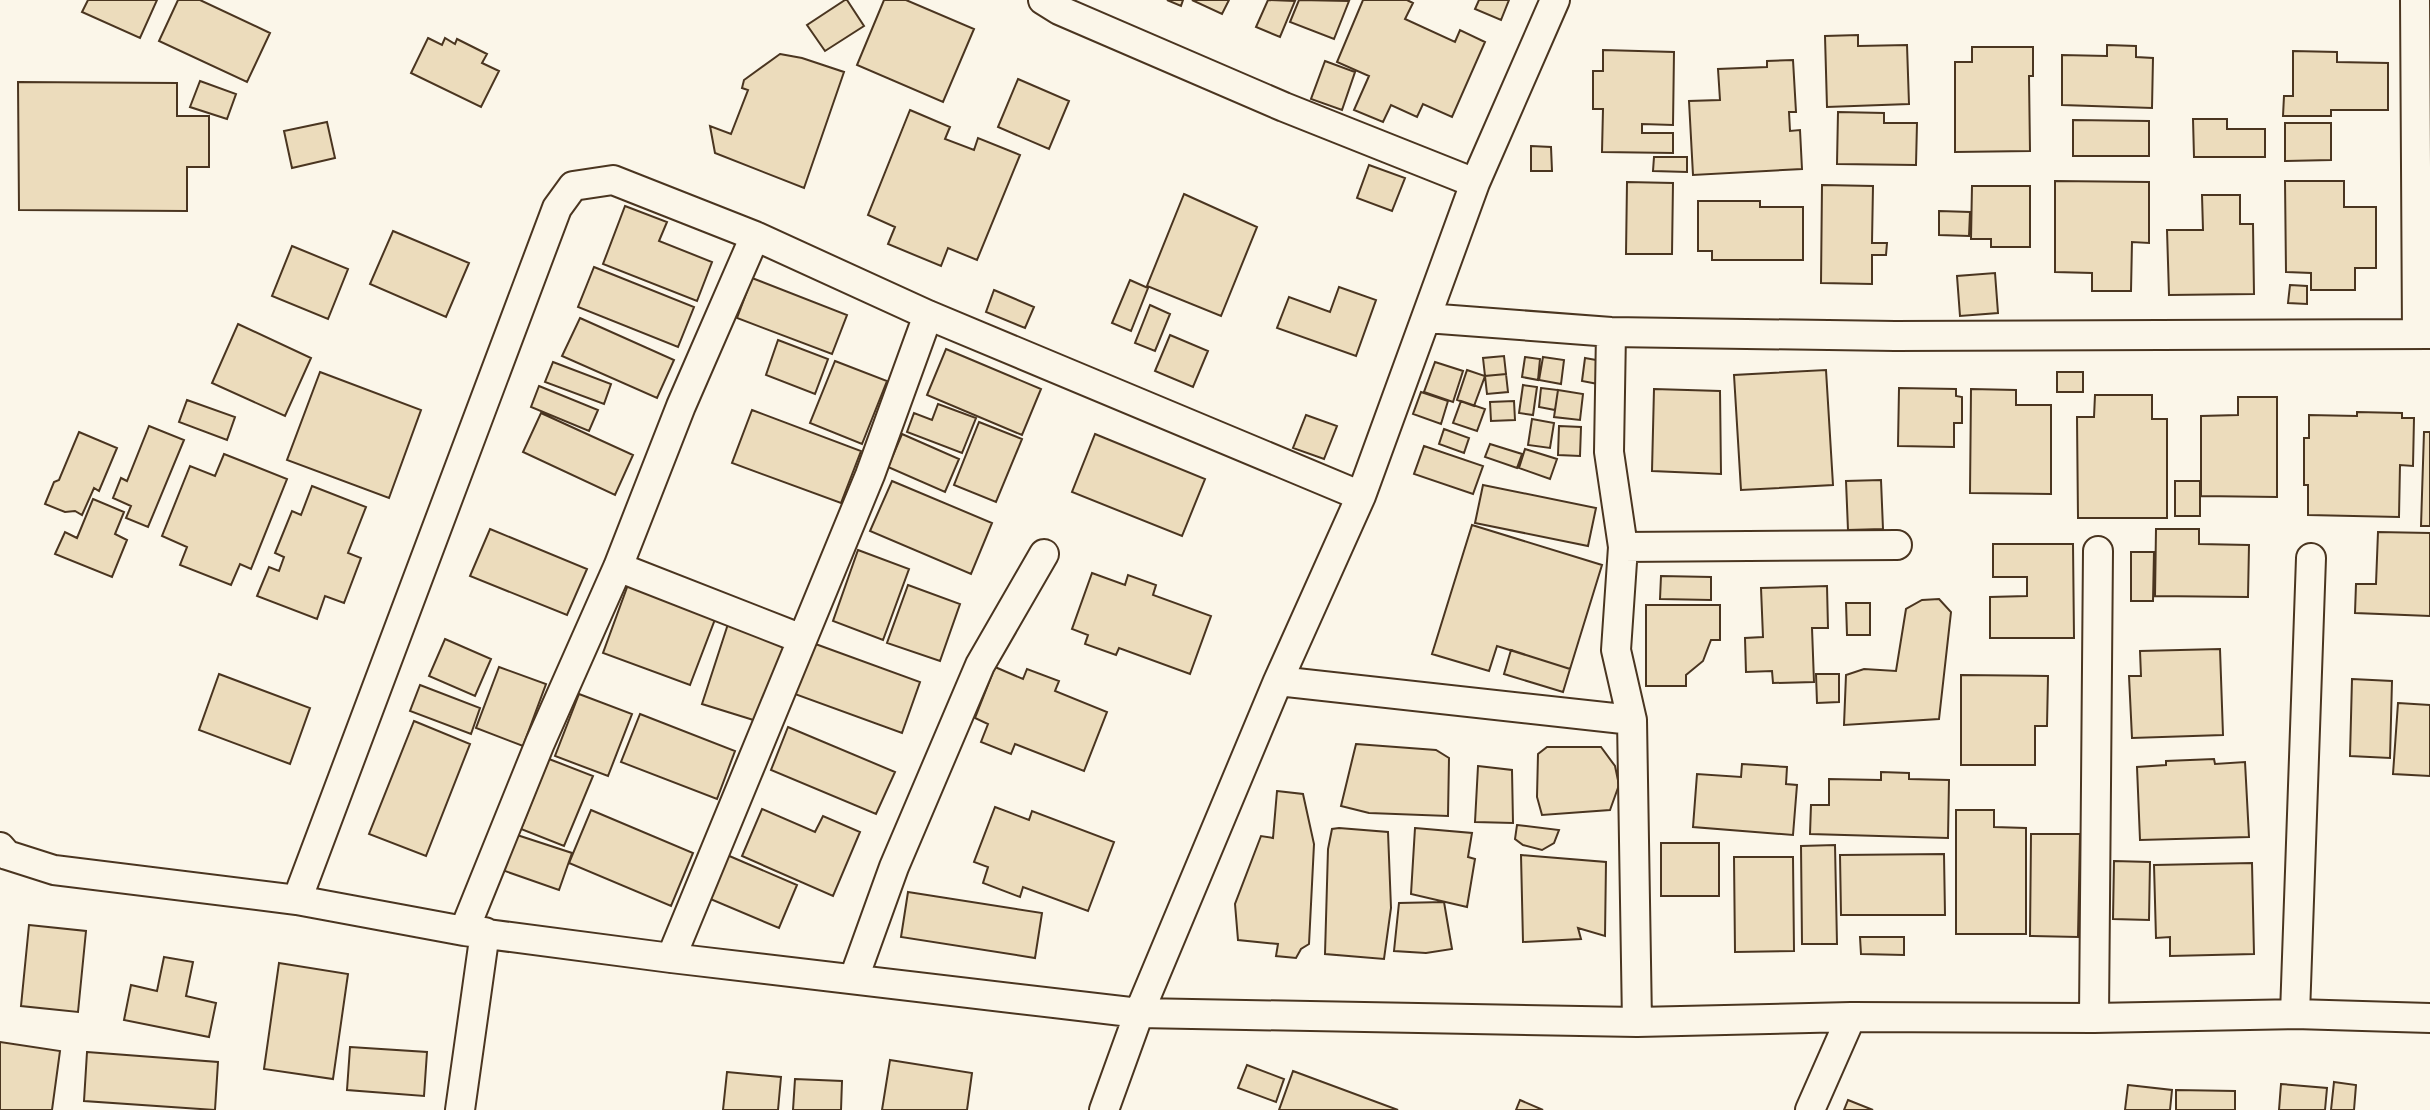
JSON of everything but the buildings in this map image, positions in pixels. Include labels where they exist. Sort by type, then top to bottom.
[{"type":"street","points":[[1043,0],[1059,10],[1272,102],[1475,183]]},
{"type":"street","points":[[1104,1110],[1139,1013],[1278,681],[1361,496],[1475,183],[1555,0]]},
{"type":"street","points":[[1426,318],[1611,332],[1895,336],[2423,334],[2414,0]]},
{"type":"street","points":[[297,900],[557,208],[573,186],[613,180],[755,236],[928,315],[1361,496]]},
{"type":"street","points":[[460,1110],[475,932],[540,743],[618,567],[681,406],[755,236]]},
{"type":"street","points":[[671,958],[870,475],[928,315]]},
{"type":"street","points":[[1611,332],[1609,452],[1623,547],[1616,650],[1632,720],[1637,1022]]},
{"type":"street","points":[[1623,547],[1897,545]]},
{"type":"street","points":[[2094,1018],[2098,551]]},
{"type":"street","points":[[854,978],[894,867],[979,665],[1044,554]]},
{"type":"street","points":[[2295,1014],[2311,558]]},
{"type":"street","points":[[618,567],[802,639]]},
{"type":"street","points":[[1278,681],[1632,720]]},
{"type":"street","points":[[0,847],[7,855],[54,870],[297,900],[475,932],[1139,1013],[1637,1022],[1851,1017],[2094,1018],[2295,1014],[2430,1018]]},
{"type":"street","points":[[1810,1110],[1851,1017]]}]
